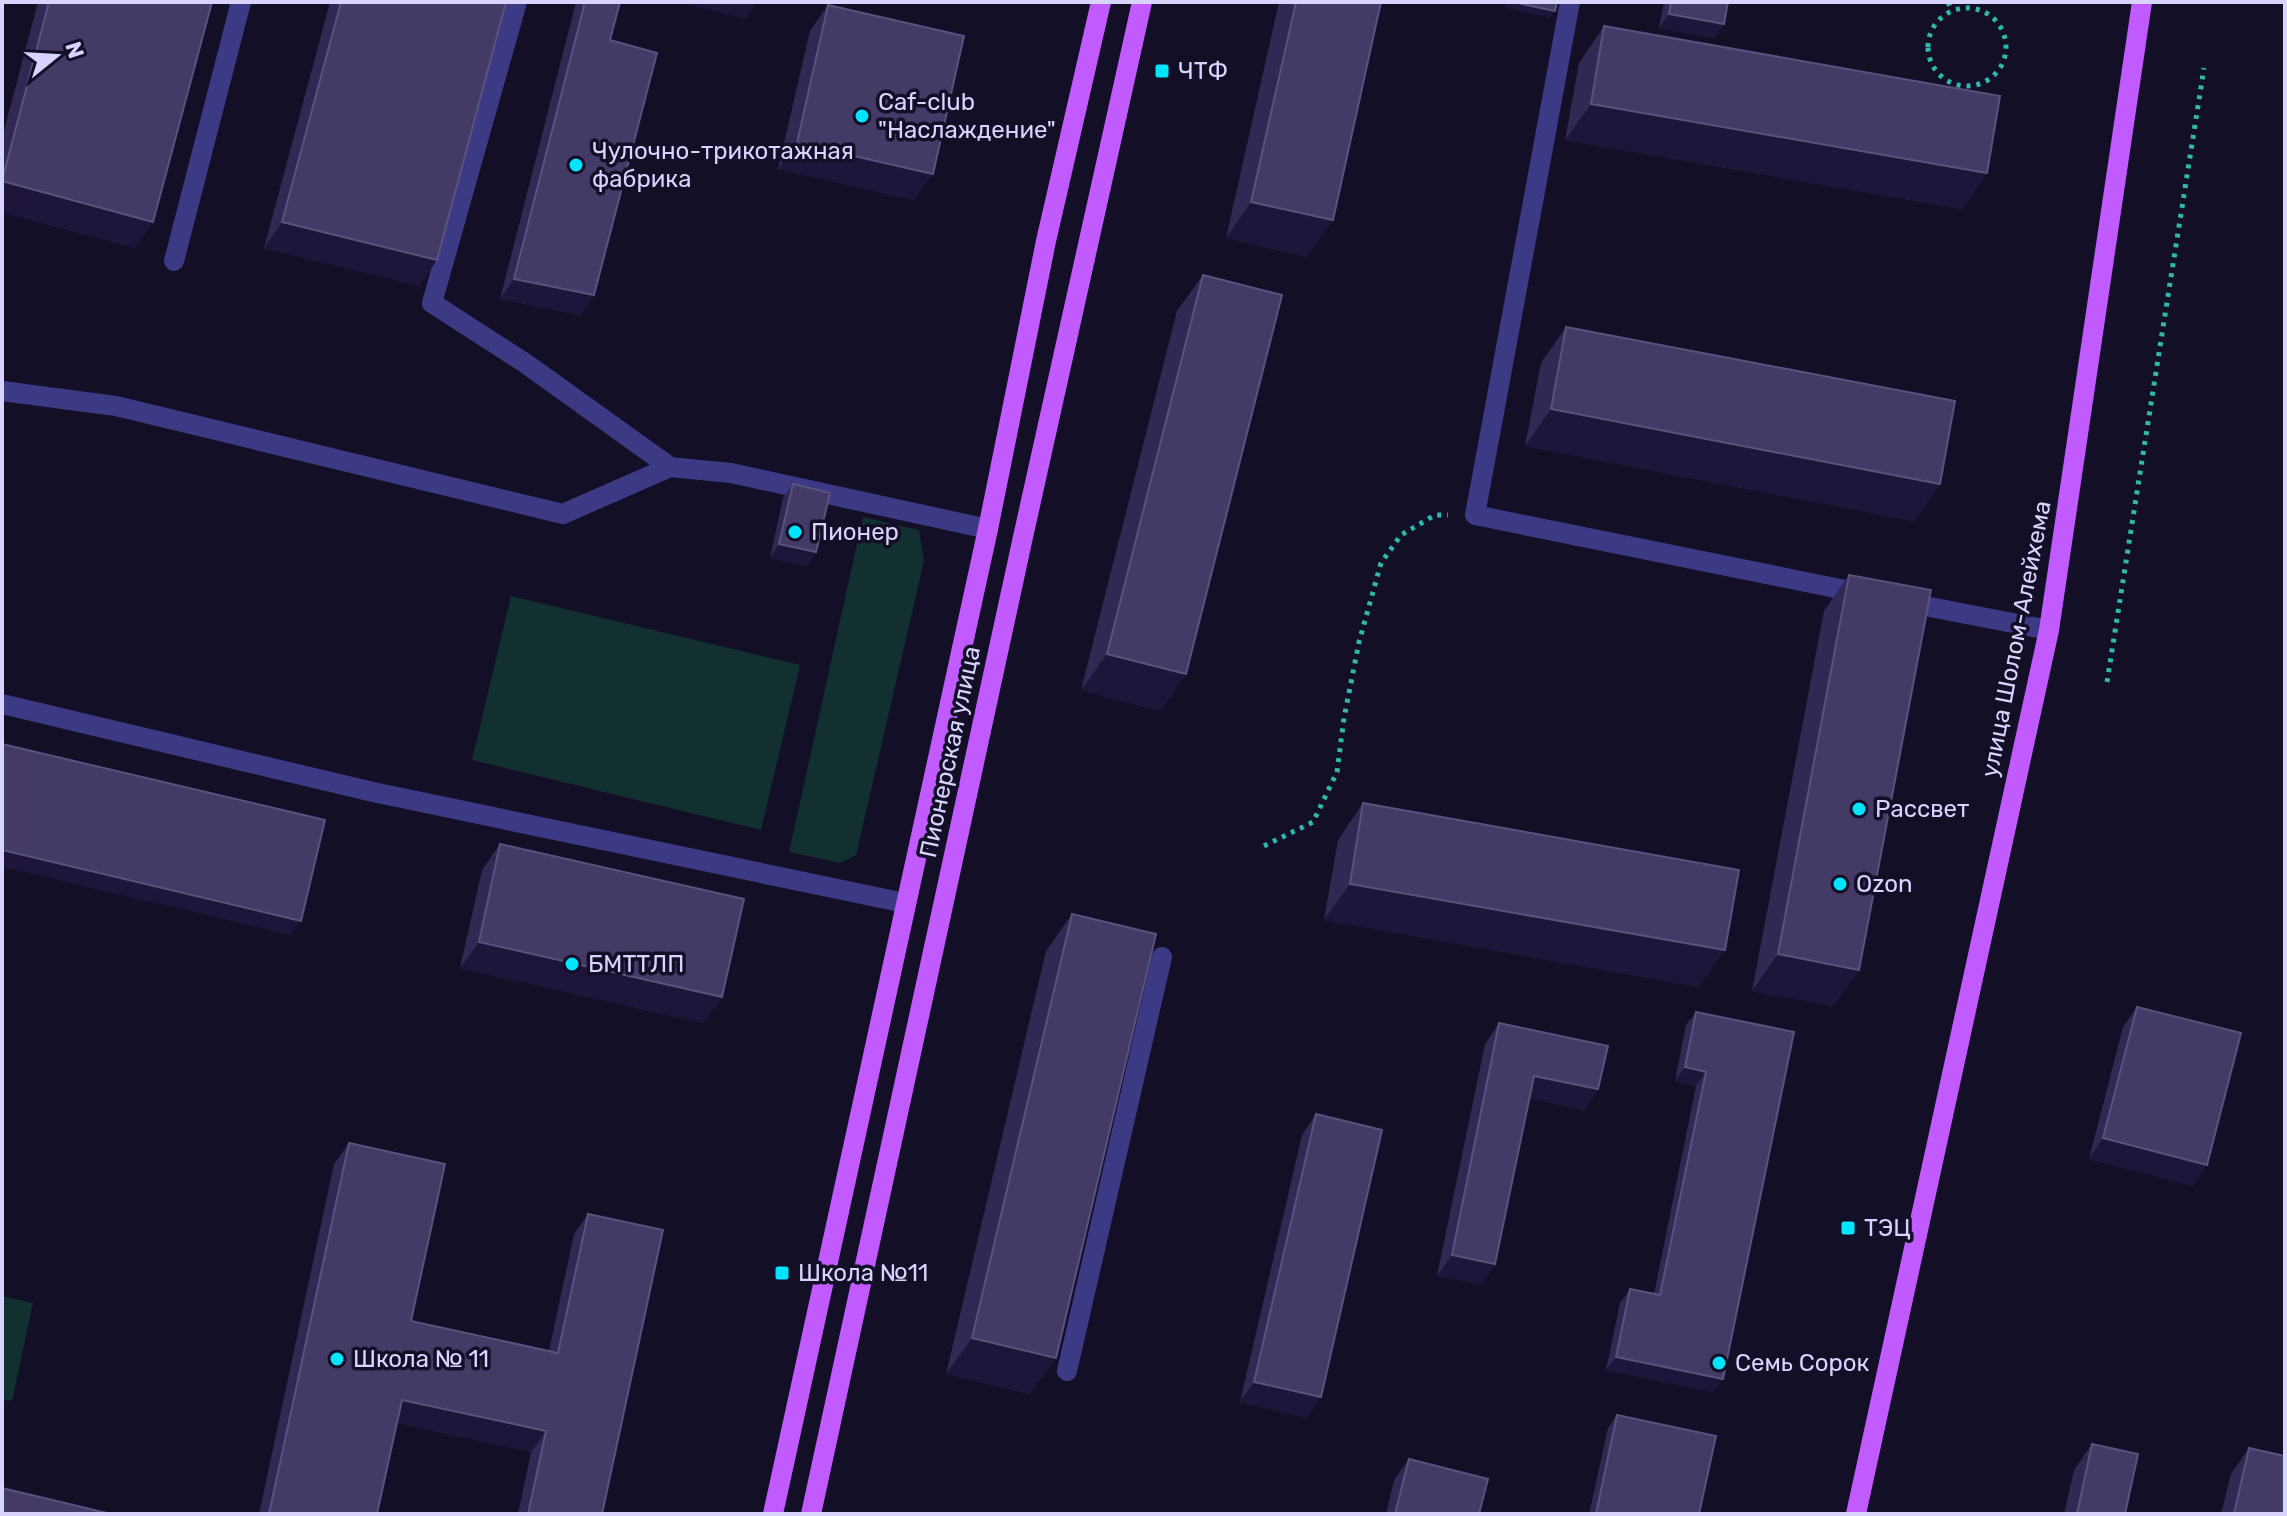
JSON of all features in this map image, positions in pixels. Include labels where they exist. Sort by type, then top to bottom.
[{"type":"main road","name":"Пионерская улица","points":[[773,1514],[988,529],[1046,241],[1101,2]]},
{"type":"main road","name":"Пионерская улица","points":[[811,1514],[1142,2]]},
{"type":"main road","name":"улица Шолом-Алейхема","points":[[1856,1514],[2049,630],[2142,2]]},
{"type":"main road","points":[[988,529],[1023,537]]},
{"type":"main road","points":[[905,903],[941,913]]},
{"type":"lane","points":[[174,261],[241,2]]},
{"type":"lane","points":[[517,2],[432,303],[525,363],[670,467]]},
{"type":"lane","points":[[1570,2],[1475,515],[2049,630]]},
{"type":"lane","points":[[2,391],[116,406],[563,514],[670,467],[731,473],[988,529]]},
{"type":"lane","points":[[2,704],[373,792],[905,903]]},
{"type":"lane","points":[[1067,1371],[1162,957]]},
{"type":"path","points":[[1948,2],[1951,9]]},
{"type":"path","points":[[1971,7],[1989,13],[2002,28],[2007,47],[2002,66],[1986,82],[1964,87],[1943,80],[1930,62],[1927,39],[1936,22],[1951,9],[1971,7]]},
{"type":"path","points":[[2107,682],[2204,68]]},
{"type":"path","points":[[1264,846],[1313,822],[1337,772],[1359,642],[1381,563],[1401,535],[1435,515],[1475,515]]},
{"type":"green space","points":[[863,517],[919,530],[924,561],[856,855],[840,863],[789,852]]},
{"type":"green space","points":[[511,596],[800,665],[761,830],[472,760]]},
{"type":"green space","points":[[2,1296],[33,1303],[12,1401],[2,1399]]},
{"type":"building","points":[[49,2],[212,2],[153,222],[2,181]]},
{"type":"building","points":[[341,2],[506,2],[437,260],[282,222]]},
{"type":"building","name":"Чулочно-трикотажная фабрика","points":[[585,2],[620,2],[610,40],[657,53],[594,295],[514,279]]},
{"type":"building","points":[[1296,2],[1381,2],[1333,220],[1251,202]]},
{"type":"building","points":[[1513,2],[1557,2],[1555,11]]},
{"type":"building","points":[[1671,2],[1728,2],[1724,24],[1669,14]]},
{"type":"building","name":"Caf-club \"Наслаждение\"","points":[[828,5],[964,36],[933,174],[797,143]]},
{"type":"building","points":[[1604,26],[2000,96],[1987,173],[1591,104]]},
{"type":"building","points":[[1203,275],[1282,295],[1186,674],[1107,654]]},
{"type":"building","points":[[1566,327],[1955,401],[1940,484],[1551,409]]},
{"type":"building","name":"Пионер","points":[[793,484],[830,493],[816,552],[779,544]]},
{"type":"building","points":[[1849,575],[1931,590],[1859,970],[1778,954]]},
{"type":"building","points":[[2,744],[325,820],[301,921],[2,850]]},
{"type":"building","points":[[1363,803],[1739,870],[1725,950],[1350,884]]},
{"type":"building","points":[[500,844],[744,899],[722,997],[479,942]]},
{"type":"building","points":[[1072,914],[1156,934],[1056,1358],[972,1338]]},
{"type":"building","points":[[2137,1007],[2241,1033],[2207,1165],[2103,1138]]},
{"type":"building","points":[[1696,1012],[1794,1032],[1723,1379],[1616,1357],[1630,1289],[1660,1295],[1706,1072],[1685,1067]]},
{"type":"building","points":[[1499,1023],[1608,1046],[1598,1089],[1534,1076],[1495,1264],[1452,1255]]},
{"type":"building","points":[[1316,1114],[1382,1130],[1321,1397],[1254,1382]]},
{"type":"building","points":[[349,1143],[445,1164],[411,1321],[558,1353],[588,1214],[663,1230],[602,1514],[528,1514],[546,1431],[402,1400],[377,1514],[269,1514]]},
{"type":"building","points":[[1617,1415],[1716,1436],[1699,1514],[1596,1514]]},
{"type":"building","points":[[2092,1444],[2138,1454],[2125,1514],[2077,1514]]},
{"type":"building","points":[[2249,1448],[2285,1456],[2285,1514],[2234,1514]]},
{"type":"building","points":[[1409,1459],[1488,1479],[1479,1514],[1395,1514]]},
{"type":"building","points":[[2,1488],[111,1514],[2,1514]]},
{"type":"place","name":"ЧТФ","points":[[1162,71]]},
{"type":"place","name":"Caf-club \"Наслаждение\"","points":[[862,116]]},
{"type":"place","name":"Чулочно-трикотажная фабрика","points":[[576,165]]},
{"type":"place","name":"Пионер","points":[[795,532]]},
{"type":"place","name":"Рассвет","points":[[1859,809]]},
{"type":"place","name":"Ozon","points":[[1840,884]]},
{"type":"place","name":"БМТТЛП","points":[[572,964]]},
{"type":"place","name":"ТЭЦ","points":[[1848,1228]]},
{"type":"place","name":"Школа №11","points":[[782,1273]]},
{"type":"place","name":"Школа № 11","points":[[337,1359]]},
{"type":"place","name":"Семь Сорок","points":[[1719,1363]]}]
